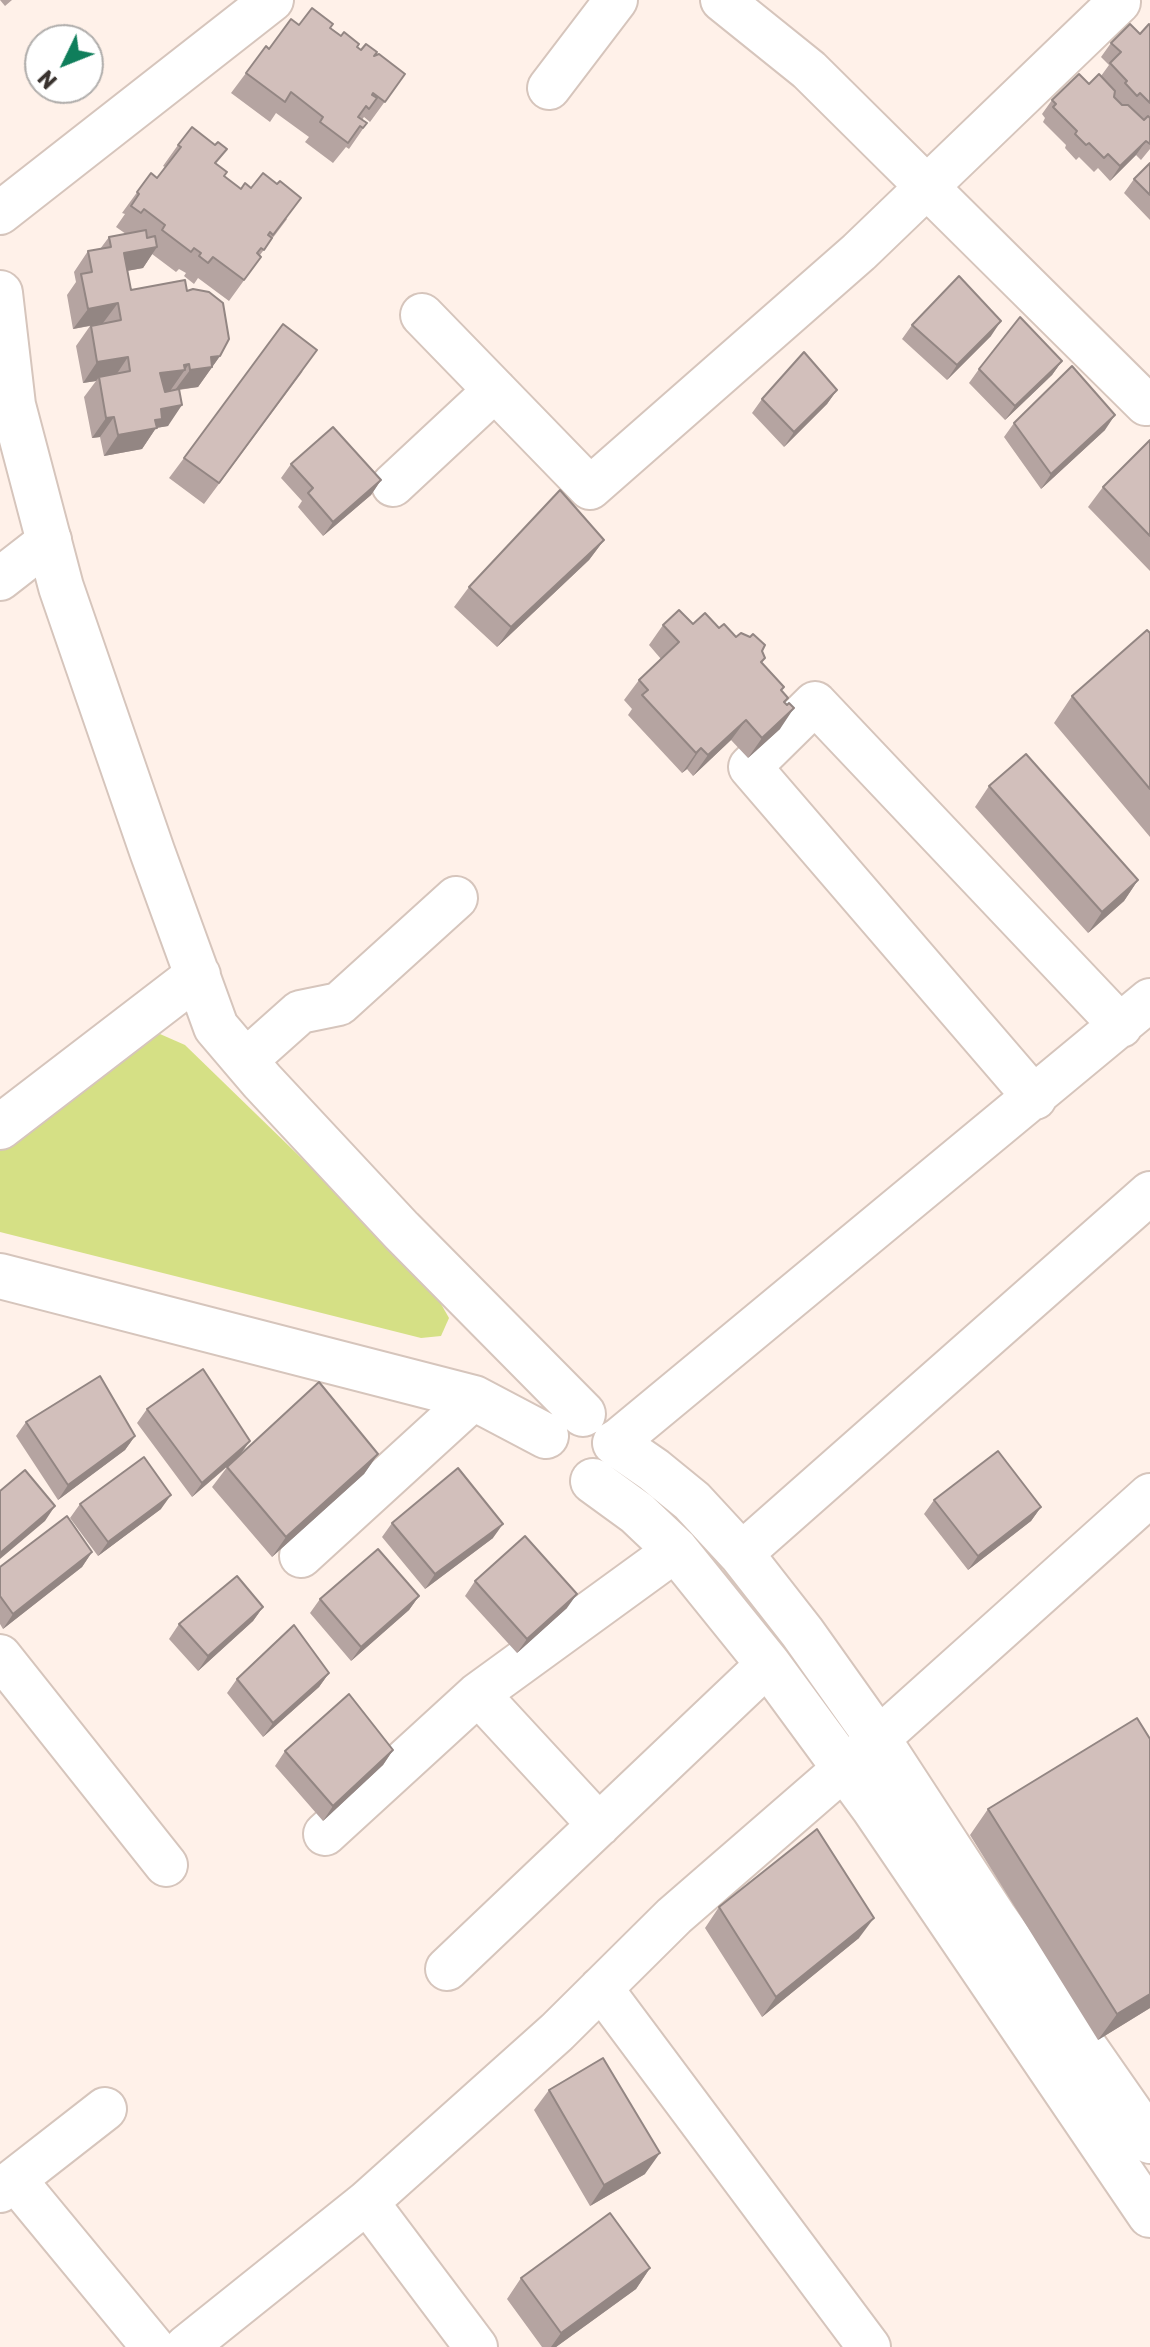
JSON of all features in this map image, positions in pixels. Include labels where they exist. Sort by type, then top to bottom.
[{"type":"street","points":[[0,213],[272,0]]},
{"type":"street","points":[[549,88],[616,0]]},
{"type":"street","points":[[722,0],[809,70],[1146,404],[1150,401]]},
{"type":"street","points":[[422,315],[590,488],[859,252],[1119,2]]},
{"type":"street","points":[[0,293],[13,405],[61,587],[216,1027],[401,1230],[583,1414]]},
{"type":"street","points":[[393,485],[495,390]]},
{"type":"street","points":[[0,579],[50,540]]},
{"type":"street","points":[[1035,1098],[750,767],[815,703],[1135,1013],[1035,1098],[615,1443],[610,1466],[603,1475],[582,1484],[570,1482],[551,1470],[544,1448],[546,1436],[560,1418],[571,1414],[594,1416],[604,1423],[615,1443],[692,1501],[741,1554],[802,1632],[878,1739],[994,1917],[1150,2141]]},
{"type":"street","points":[[245,1061],[300,1012],[339,1004],[456,898]]},
{"type":"street","points":[[0,1127],[198,975]]},
{"type":"street","points":[[741,1554],[1150,1193]]},
{"type":"street","points":[[0,1276],[474,1398],[546,1436]]},
{"type":"street","points":[[301,1556],[474,1398]]},
{"type":"street","points":[[593,1481],[637,1513],[676,1550],[768,1664],[873,1807],[1150,2215]]},
{"type":"street","points":[[186,2347],[367,2202],[557,2032],[674,1916],[878,1739],[1150,1495]]},
{"type":"street","points":[[325,1834],[478,1694],[676,1550]]},
{"type":"street","points":[[0,1656],[166,1865]]},
{"type":"street","points":[[447,1969],[768,1664]]},
{"type":"street","points":[[478,1694],[599,1825]]},
{"type":"street","points":[[601,1988],[869,2347]]},
{"type":"street","points":[[105,2109],[8,2186],[153,2347]]},
{"type":"street","points":[[367,2202],[476,2347]]},
{"type":"green space","points":[[160,1034],[185,1045],[428,1281],[449,1318],[441,1336],[421,1338],[0,1232],[0,1149],[134,1045]]},
{"type":"building","points":[[312,8],[333,24],[330,28],[341,36],[344,32],[359,44],[357,47],[361,50],[366,44],[377,52],[374,56],[379,54],[405,74],[385,102],[373,93],[377,98],[358,117],[367,123],[363,128],[360,126],[348,143],[320,122],[323,117],[291,92],[285,102],[246,73],[291,19],[299,25]]},
{"type":"building","points":[[1130,24],[1140,34],[1150,25],[1150,103],[1140,93],[1137,96],[1110,63],[1121,52],[1111,43]]},
{"type":"building","points":[[1079,74],[1089,84],[1099,74],[1115,91],[1114,97],[1122,105],[1128,105],[1144,120],[1148,116],[1150,118],[1150,144],[1146,141],[1120,166],[1108,154],[1104,158],[1089,143],[1086,145],[1053,107],[1056,104],[1052,100]]},
{"type":"building","points":[[192,127],[215,145],[218,142],[227,149],[215,163],[227,172],[224,176],[241,189],[245,183],[251,188],[263,173],[277,184],[280,181],[301,198],[273,235],[270,232],[268,235],[272,238],[264,250],[261,248],[257,253],[261,257],[244,280],[213,257],[208,263],[194,248],[191,252],[162,230],[165,225],[144,209],[141,213],[131,206],[151,173],[157,178]]},
{"type":"building","points":[[1150,163],[1150,195],[1134,179]]},
{"type":"building","points":[[146,230],[147,238],[155,236],[157,247],[124,253],[131,290],[185,280],[187,291],[209,292],[223,303],[229,339],[220,356],[211,357],[212,367],[190,370],[189,364],[184,365],[185,370],[160,373],[165,392],[179,389],[182,405],[161,409],[162,419],[155,420],[157,428],[118,435],[114,417],[106,418],[99,377],[130,371],[128,357],[97,362],[91,326],[121,320],[118,303],[88,309],[81,274],[92,272],[88,251],[111,247],[109,237]]},
{"type":"building","points":[[959,276],[1001,321],[957,365],[912,325]]},
{"type":"building","points":[[1020,317],[1062,361],[1015,406],[979,369]]},
{"type":"building","points":[[283,324],[317,350],[219,483],[184,458]]},
{"type":"building","points":[[804,352],[837,390],[794,432],[762,399]]},
{"type":"building","points":[[1072,366],[1115,415],[1051,474],[1014,423]]},
{"type":"building","points":[[333,427],[381,480],[333,522],[308,493],[313,488],[291,464]]},
{"type":"building","points":[[1150,440],[1150,536],[1103,487]]},
{"type":"building","points":[[560,490],[604,540],[511,627],[469,587]]},
{"type":"building","points":[[679,610],[693,624],[705,613],[719,628],[724,624],[736,637],[741,633],[750,637],[753,634],[765,645],[762,651],[765,658],[761,662],[784,687],[781,690],[788,698],[784,702],[794,708],[762,738],[746,720],[708,755],[701,748],[696,753],[642,695],[648,690],[639,680],[679,642],[663,625]]},
{"type":"building","points":[[1147,630],[1150,633],[1150,789],[1072,696]]},
{"type":"building","points":[[1026,754],[1138,880],[1102,912],[989,786]]},
{"type":"building","points":[[203,1369],[250,1441],[202,1483],[147,1409]]},
{"type":"building","points":[[100,1376],[135,1436],[68,1485],[26,1422]]},
{"type":"building","points":[[319,1382],[378,1454],[286,1537],[227,1467]]},
{"type":"building","points":[[998,1451],[1041,1507],[978,1556],[934,1500]]},
{"type":"building","points":[[144,1457],[171,1495],[108,1542],[80,1504]]},
{"type":"building","points":[[458,1468],[503,1524],[435,1574],[392,1523]]},
{"type":"building","points":[[25,1470],[55,1506],[0,1553],[0,1491]]},
{"type":"building","points":[[67,1516],[92,1552],[13,1614],[0,1596],[0,1567]]},
{"type":"building","points":[[525,1536],[577,1594],[527,1639],[475,1581]]},
{"type":"building","points":[[378,1549],[419,1596],[361,1647],[320,1599]]},
{"type":"building","points":[[237,1576],[263,1607],[208,1656],[179,1624]]},
{"type":"building","points":[[294,1625],[329,1673],[273,1723],[237,1679]]},
{"type":"building","points":[[349,1694],[393,1750],[333,1806],[285,1751]]},
{"type":"building","points":[[1137,1718],[1150,1739],[1150,1994],[1117,2014],[988,1809]]},
{"type":"building","points":[[817,1829],[874,1918],[776,1997],[719,1907]]},
{"type":"building","points":[[603,2058],[660,2153],[604,2185],[549,2090]]},
{"type":"building","points":[[610,2213],[650,2268],[561,2333],[521,2278]]}]
